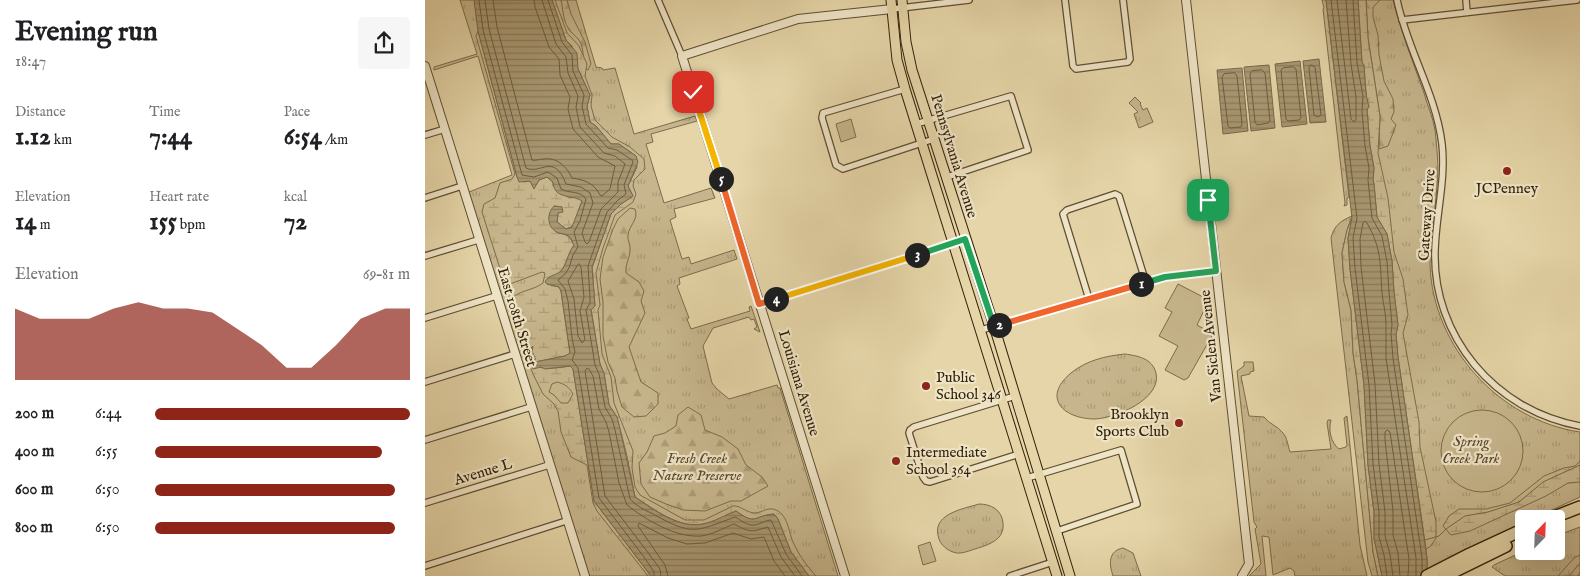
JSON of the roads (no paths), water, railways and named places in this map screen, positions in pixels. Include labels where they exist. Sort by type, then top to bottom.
[{"type":"highway","points":[[1565,513],[1580,507]]},
{"type":"highway","points":[[1565,521],[1580,515]]},
{"type":"highway","points":[[1444,573],[1515,534]]},
{"type":"highway","points":[[1427,576],[1444,573],[1515,542]]},
{"type":"main road","name":"Pennsylvania Avenue","points":[[891,4],[897,60],[905,89],[1057,576]]},
{"type":"main road","name":"Pennsylvania Avenue","points":[[902,4],[909,56],[928,121],[994,326],[1070,576]]},
{"type":"street","name":"Louisiana Avenue","points":[[658,0],[681,56],[845,576]]},
{"type":"street","points":[[681,56],[798,19],[891,4],[969,0]]},
{"type":"street","points":[[1065,0],[1073,66],[1076,69],[1128,62],[1130,59],[1123,0]]},
{"type":"street","name":"Van Siclen Avenue","points":[[1186,0],[1249,564],[1245,573]]},
{"type":"street","name":"Gateway Drive","points":[[1397,0],[1402,20],[1435,110],[1441,136],[1443,175],[1436,235],[1435,266],[1438,291],[1450,326],[1461,348],[1477,368],[1505,395],[1526,408],[1548,418],[1580,426]]},
{"type":"street","points":[[1465,0],[1467,12]]},
{"type":"street","points":[[1402,20],[1522,3],[1577,0]]},
{"type":"street","name":"East 108th Street","points":[[425,66],[478,240],[585,576]]},
{"type":"street","points":[[905,89],[823,113],[822,118],[836,165],[843,169],[934,140]]},
{"type":"street","points":[[917,124],[1011,96],[1028,150],[947,176]]},
{"type":"street","points":[[425,135],[445,129]]},
{"type":"street","points":[[425,198],[462,186]]},
{"type":"street","points":[[1089,299],[1063,214],[1067,210],[1115,194],[1119,196],[1146,283]]},
{"type":"street","points":[[759,304],[965,239]]},
{"type":"street","points":[[425,256],[478,240]]},
{"type":"street","points":[[981,330],[1165,277],[1216,271]]},
{"type":"street","points":[[425,318],[496,296]]},
{"type":"street","points":[[425,382],[515,354]]},
{"type":"street","points":[[1015,396],[914,427],[909,433],[923,477],[926,481],[930,482],[1019,454]]},
{"type":"street","points":[[425,440],[531,407]]},
{"type":"street","points":[[1027,478],[1121,450],[1137,504],[1057,531]]},
{"type":"street","name":"Avenue L","points":[[425,503],[549,464]]},
{"type":"street","points":[[425,566],[567,521]]},
{"type":"street","points":[[1010,576],[1053,562]]},
{"type":"water","points":[[474,0],[552,0],[566,40],[577,53],[578,69],[590,95],[587,106],[590,122],[596,126],[611,144],[619,144],[636,156],[638,162],[628,186],[633,196],[611,214],[592,267],[595,306],[591,310],[609,405],[617,417],[635,497],[667,517],[685,524],[707,523],[736,511],[751,519],[774,514],[778,519],[791,552],[809,576],[651,576],[594,501],[573,369],[570,366],[533,369],[528,353],[533,346],[532,353],[535,362],[565,356],[570,353],[561,291],[559,287],[545,282],[563,269],[574,245],[569,236],[559,233],[552,228],[549,217],[554,206],[562,207],[563,212],[558,213],[557,222],[566,229],[572,227],[582,201],[557,192],[553,182],[547,177],[539,180],[534,189],[530,181],[519,182],[478,31]]},
{"type":"water","points":[[1326,0],[1358,0],[1362,62],[1364,65],[1369,106],[1367,110],[1374,168],[1373,180],[1377,217],[1387,234],[1392,261],[1398,325],[1396,334],[1398,357],[1427,558],[1427,576],[1382,576],[1374,538],[1374,512],[1368,465],[1364,385],[1350,269],[1348,238],[1352,218]]},
{"type":"water","points":[[1319,59],[1326,122],[1310,123],[1303,61]]},
{"type":"water","points":[[1300,61],[1307,124],[1282,127],[1275,64]]},
{"type":"water","points":[[1269,65],[1275,128],[1251,131],[1244,67]]},
{"type":"water","points":[[1242,68],[1248,131],[1223,134],[1217,70]]},
{"type":"waterway","points":[[1425,540],[1439,536],[1465,516],[1488,512],[1519,502],[1543,482],[1580,465]]},
{"type":"waterway","points":[[1569,576],[1580,563]]},
{"type":"place","name":"JCPenney","points":[[1507,171]]},
{"type":"place","name":"Public School 346","points":[[926,386]]},
{"type":"place","name":"Brooklyn Sports Club","points":[[1179,423]]},
{"type":"place","name":"Intermediate School 364","points":[[896,461]]},
{"type":"park label","name":"Spring Creek Park","points":[[1471,450]]},
{"type":"park label","name":"Fresh Creek Nature Preserve","points":[[697,466]]}]
